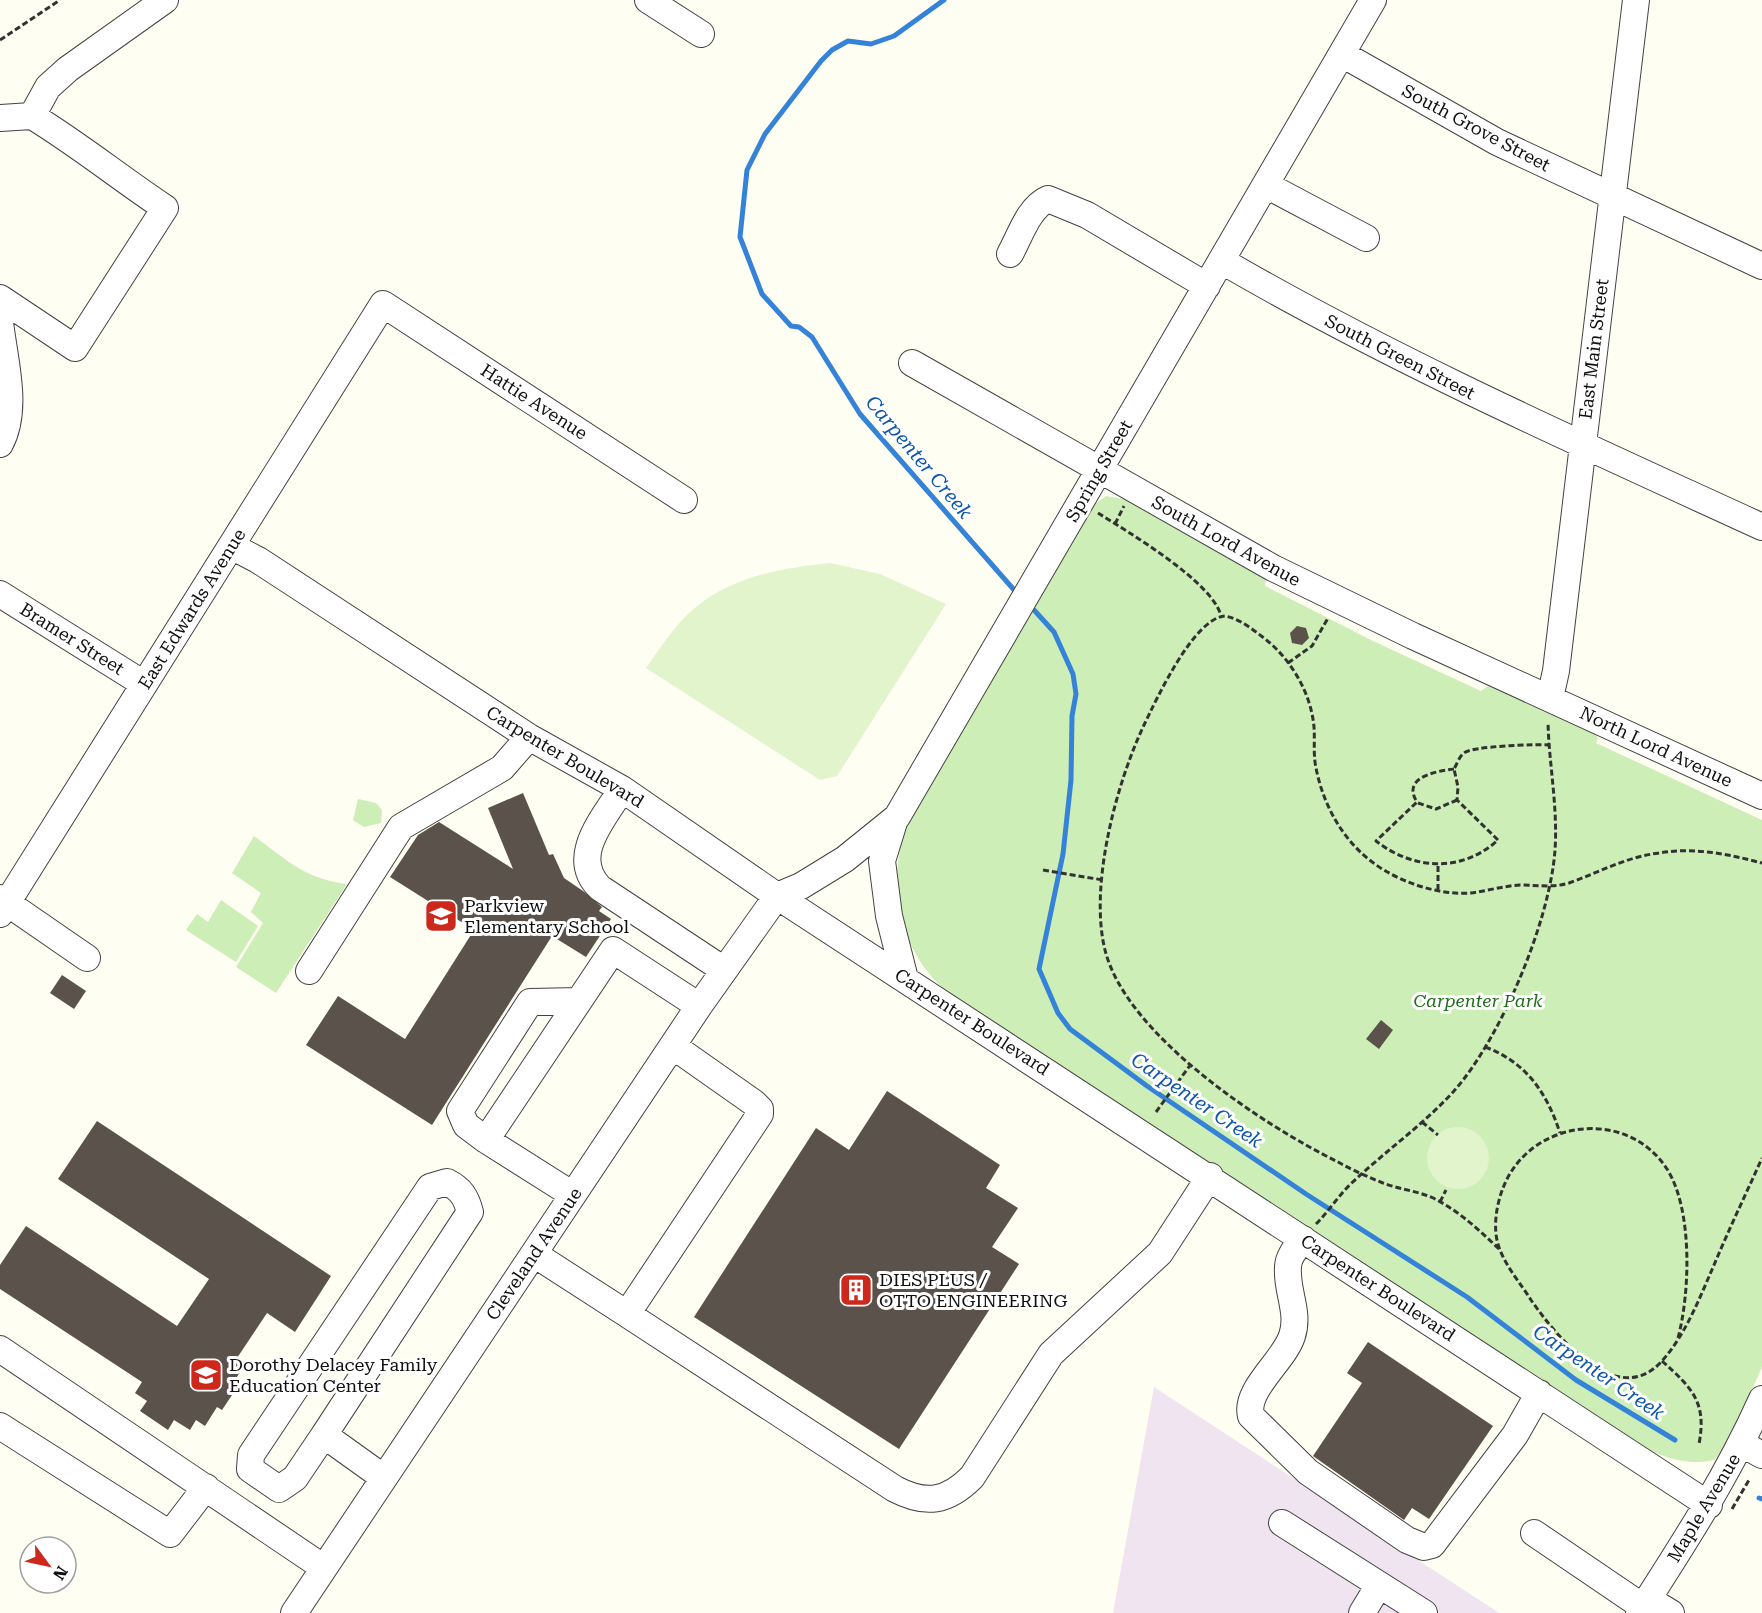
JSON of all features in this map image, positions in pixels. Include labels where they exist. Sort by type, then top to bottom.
[{"type":"street","points":[[32,116],[48,87],[68,69],[165,0]]},
{"type":"street","points":[[648,0],[701,34]]},
{"type":"street","name":"Spring Street","points":[[777,896],[801,886],[845,859],[897,817],[1373,0]]},
{"type":"street","name":"East Main Street","points":[[1550,698],[1556,671],[1636,0]]},
{"type":"street","name":"South Grove Street","points":[[1342,54],[1497,142],[1612,196],[1759,256]]},
{"type":"street","points":[[0,118],[32,116],[80,146],[121,180],[165,208],[75,348],[0,298]]},
{"type":"street","points":[[1266,185],[1366,238]]},
{"type":"street","points":[[1010,254],[1034,210],[1048,199],[1087,215],[1207,286]]},
{"type":"street","name":"South Green Street","points":[[1222,261],[1382,349],[1582,445],[1762,527]]},
{"type":"street","name":"Hattie Avenue","points":[[383,304],[684,500]]},
{"type":"street","name":"East Edwards Avenue","points":[[2,905],[383,304]]},
{"type":"street","points":[[0,322],[8,392],[5,433],[0,444]]},
{"type":"street","name":"South Lord Avenue","points":[[912,363],[1273,568],[1338,601],[1550,698]]},
{"type":"street","name":"Carpenter Boulevard","points":[[231,546],[258,561],[529,737],[621,789],[777,896],[1210,1176],[1709,1505]]},
{"type":"street","name":"Bramer Street","points":[[0,594],[144,684]]},
{"type":"street","name":"North Lord Avenue","points":[[1550,698],[1762,796]]},
{"type":"street","points":[[309,970],[401,827],[502,768],[529,737]]},
{"type":"street","points":[[621,789],[588,846],[586,861],[588,873],[600,888],[724,970]]},
{"type":"street","points":[[897,817],[882,861],[889,916],[905,979]]},
{"type":"street","name":"Cleveland Avenue","points":[[294,1613],[699,1006],[777,896]]},
{"type":"street","points":[[2,905],[87,958]]},
{"type":"street","points":[[486,1140],[613,950],[699,1006]]},
{"type":"street","points":[[573,1195],[486,1140],[466,1125],[460,1111],[530,1002],[579,1001]]},
{"type":"street","points":[[627,1314],[760,1114],[760,1108],[754,1103],[673,1046]]},
{"type":"street","points":[[534,1254],[895,1489],[911,1497],[927,1500],[946,1497],[960,1489],[972,1476],[1051,1354],[1160,1253],[1210,1176]]},
{"type":"street","points":[[447,1182],[459,1188],[466,1198],[470,1212],[324,1435],[295,1478],[279,1489],[250,1469],[251,1455],[430,1186],[447,1182]]},
{"type":"street","points":[[1303,1239],[1292,1252],[1288,1267],[1295,1308],[1294,1330],[1290,1344],[1253,1395],[1249,1409],[1251,1416],[1308,1472],[1407,1540],[1424,1547],[1432,1545],[1515,1435],[1539,1394]]},
{"type":"street","points":[[0,1349],[324,1568]]},
{"type":"street","name":"Maple Avenue","points":[[1643,1606],[1709,1505],[1752,1449],[1762,1399]]},
{"type":"street","points":[[0,1426],[170,1534],[206,1487]]},
{"type":"street","points":[[324,1435],[384,1478]]},
{"type":"street","points":[[1282,1522],[1424,1613]]},
{"type":"street","points":[[1534,1533],[1643,1606],[1671,1613]]},
{"type":"street","points":[[1362,1613],[1379,1585]]},
{"type":"path","points":[[0,40],[60,0]]},
{"type":"path","points":[[1092,510],[1188,574],[1214,600],[1221,616]]},
{"type":"path","points":[[1288,663],[1312,646],[1338,601]]},
{"type":"path","points":[[1762,863],[1704,851],[1669,852],[1623,861],[1568,883],[1550,886],[1518,885],[1470,893],[1438,890],[1400,879],[1378,867],[1353,844],[1334,820],[1319,781],[1309,704],[1288,663],[1271,644],[1246,625],[1221,616],[1208,622],[1195,638],[1162,689],[1123,776],[1115,804],[1103,880],[1101,923],[1105,951],[1116,978],[1136,1009],[1191,1064],[1233,1098],[1278,1128],[1337,1162],[1386,1184],[1440,1202],[1474,1225],[1499,1249],[1535,1305],[1586,1361],[1613,1376],[1626,1378],[1644,1374],[1662,1361],[1678,1338],[1696,1305],[1762,1158]]},
{"type":"path","points":[[1323,1217],[1363,1173],[1455,1090],[1485,1047],[1526,959],[1550,886],[1556,842],[1549,745],[1550,698]]},
{"type":"path","points":[[1417,802],[1376,842],[1405,859],[1438,865],[1470,858],[1498,840],[1457,800],[1458,786],[1454,769],[1462,755],[1468,751],[1549,745]]},
{"type":"path","points":[[1417,802],[1414,790],[1419,778],[1430,773],[1454,769]]},
{"type":"path","points":[[1417,802],[1436,809],[1457,800]]},
{"type":"path","points":[[1438,865],[1438,890]]},
{"type":"path","points":[[1043,870],[1103,880]]},
{"type":"path","points":[[1485,1047],[1511,1060],[1531,1077],[1548,1100],[1560,1133]]},
{"type":"path","points":[[1156,1112],[1191,1064]]},
{"type":"path","points":[[1422,1122],[1438,1135]]},
{"type":"path","points":[[1499,1249],[1497,1211],[1506,1179],[1533,1146],[1560,1133],[1595,1127],[1623,1134],[1648,1149],[1669,1173],[1677,1193],[1685,1237],[1684,1305],[1678,1338]]},
{"type":"path","points":[[1440,1202],[1446,1190]]},
{"type":"path","points":[[1662,1361],[1686,1382],[1697,1399],[1702,1420],[1699,1444]]},
{"type":"shaded area","points":[[1154,1387],[1499,1613],[1113,1613]]},
{"type":"green space","name":"Carpenter Park","points":[[1106,496],[1124,499],[1266,579],[1265,586],[1373,641],[1481,691],[1488,686],[1595,734],[1598,738],[1596,743],[1762,820],[1762,1367],[1729,1442],[1714,1460],[1695,1462],[1677,1460],[1641,1446],[963,1003],[943,988],[927,971],[915,953],[900,911],[897,888],[901,844],[908,822],[1092,506]]},
{"type":"green space","points":[[830,563],[880,574],[946,604],[837,776],[820,780],[646,668],[682,620],[710,596],[759,575]]},
{"type":"green space","points":[[358,799],[376,803],[382,810],[381,823],[364,827],[353,820]]},
{"type":"green space","points":[[254,836],[308,873],[319,878],[347,884],[276,993],[236,967],[263,923],[251,912],[261,893],[232,873]]},
{"type":"green space","points":[[221,900],[258,926],[236,962],[186,930],[197,914],[208,922]]},
{"type":"green space","points":[[1458,1127],[1475,1132],[1480,1136],[1484,1141],[1489,1158],[1484,1175],[1480,1180],[1475,1184],[1458,1189],[1441,1184],[1436,1180],[1432,1175],[1427,1158],[1432,1141],[1436,1136],[1441,1132]]},
{"type":"building","points":[[1297,626],[1306,628],[1309,638],[1302,645],[1292,643],[1290,633]]},
{"type":"building","points":[[523,793],[549,855],[553,854],[564,878],[602,907],[599,911],[611,919],[586,957],[552,936],[432,1125],[306,1045],[338,996],[405,1039],[474,930],[390,877],[418,835],[439,822],[513,869],[488,808]]},
{"type":"building","points":[[62,975],[86,991],[74,1009],[50,993]]},
{"type":"building","points":[[1381,1020],[1393,1030],[1379,1049],[1366,1039]]},
{"type":"building","name":"DIES PLUS / OTTO ENGINEERING","points":[[887,1091],[1000,1165],[986,1188],[1018,1208],[992,1247],[1019,1264],[899,1449],[694,1317],[816,1128],[849,1150]]},
{"type":"building","points":[[97,1121],[331,1276],[295,1332],[267,1313],[235,1361],[244,1366],[235,1380],[240,1383],[222,1410],[217,1407],[205,1426],[196,1420],[190,1430],[174,1420],[168,1430],[140,1411],[147,1401],[135,1393],[142,1382],[0,1289],[0,1265],[26,1226],[177,1326],[209,1279],[58,1179]]},
{"type":"building","points":[[1368,1342],[1493,1426],[1429,1519],[1412,1508],[1404,1520],[1313,1456],[1362,1383],[1347,1373]]},
{"type":"waterway","name":"Carpenter Creek","points":[[944,0],[894,36],[871,44],[848,41],[832,50],[821,61],[765,134],[747,170],[740,237],[762,294],[791,326],[799,327],[812,337],[860,414],[1015,591]]},
{"type":"waterway","name":"Carpenter Creek","points":[[1034,610],[1054,632],[1073,674],[1076,694],[1072,716],[1071,780],[1063,854],[1039,969],[1058,1013],[1070,1029],[1147,1086],[1306,1194],[1467,1297],[1576,1380],[1675,1440]]},
{"type":"place","name":"Parkview Elementary School","points":[[441,916]]},
{"type":"place","name":"DIES PLUS / OTTO ENGINEERING","points":[[856,1290]]},
{"type":"place","name":"Dorothy Delacey Family Education Center","points":[[206,1375]]}]
